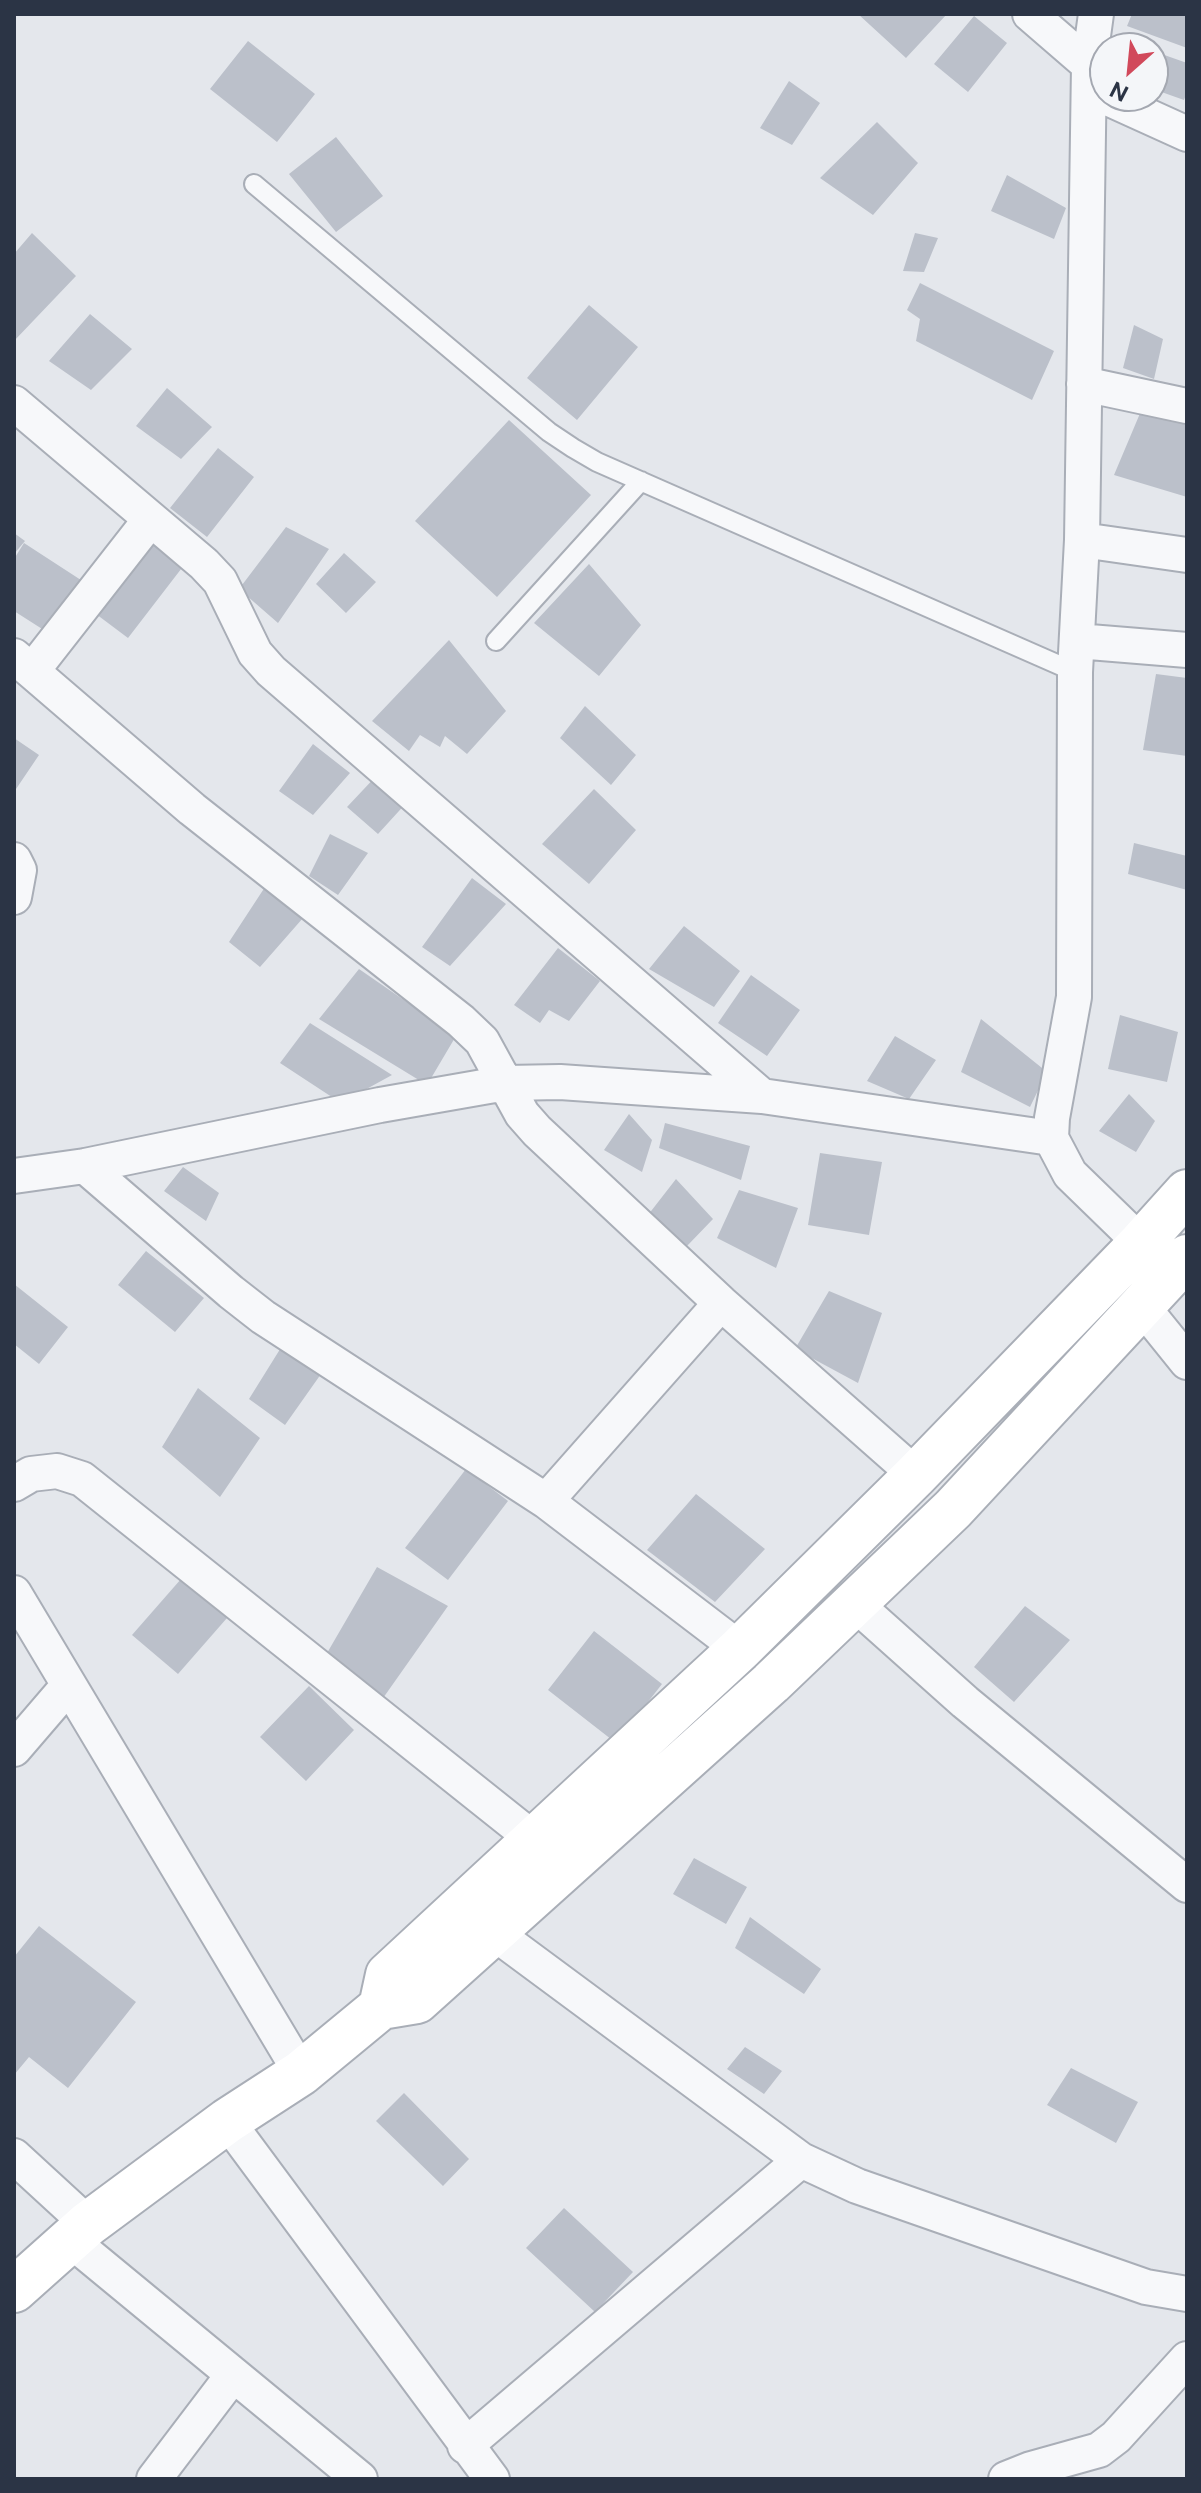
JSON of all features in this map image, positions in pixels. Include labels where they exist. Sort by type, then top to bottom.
[{"type":"main road","points":[[381,2007],[388,1975],[740,1649],[916,1475],[1187,1192]]},
{"type":"main road","points":[[14,2290],[79,2231],[227,2121],[301,2073],[381,2007],[417,2001],[771,1683],[953,1509],[1141,1305],[1182,1274]]},
{"type":"street","points":[[1030,14],[1089,78],[1082,540],[1076,656],[1074,997],[1051,1138],[1070,1174],[1141,1243]]},
{"type":"street","points":[[1148,112],[1187,134]]},
{"type":"street","points":[[1084,384],[1187,406]]},
{"type":"street","points":[[14,403],[204,564],[220,581],[255,653],[271,671],[762,1096]]},
{"type":"street","points":[[150,520],[23,663],[192,809],[461,1021],[482,1041],[522,1114],[537,1131],[721,1303],[916,1475]]},
{"type":"street","points":[[1082,540],[1187,555]]},
{"type":"street","points":[[1076,656],[1187,650]]},
{"type":"street","points":[[14,860],[19,870],[14,897]]},
{"type":"street","points":[[14,1176],[85,1166],[380,1105],[506,1083],[560,1082],[762,1096],[1051,1138]]},
{"type":"street","points":[[85,1166],[263,1317],[546,1501],[740,1649]]},
{"type":"street","points":[[546,1501],[721,1303]]},
{"type":"street","points":[[1141,1305],[1187,1362]]},
{"type":"street","points":[[14,1484],[31,1474],[57,1471],[82,1479],[536,1841]]},
{"type":"street","points":[[14,1593],[301,2073]]},
{"type":"street","points":[[853,1602],[965,1702],[1187,1885]]},
{"type":"street","points":[[14,1749],[69,1685]]},
{"type":"street","points":[[493,1932],[801,2160],[857,2186],[1146,2287],[1187,2294]]},
{"type":"street","points":[[227,2121],[492,2479]]},
{"type":"street","points":[[14,2156],[79,2231],[233,2375],[360,2479]]},
{"type":"street","points":[[465,2446],[801,2160]]},
{"type":"street","points":[[1006,2479],[1099,2450],[1116,2437],[1187,2359]]},
{"type":"street","points":[[154,2479],[233,2375]]},
{"type":"lane","points":[[254,184],[549,432],[597,462],[1076,656]]},
{"type":"lane","points":[[496,641],[641,481]]},
{"type":"building","points":[[858,14],[947,14],[906,58]]},
{"type":"building","points":[[1132,14],[1187,15],[1187,48],[1169,41],[1169,32],[1143,32],[1127,26]]},
{"type":"building","points":[[974,16],[1007,43],[968,92],[934,64]]},
{"type":"building","points":[[248,41],[315,94],[277,142],[210,89]]},
{"type":"building","points":[[1169,57],[1187,63],[1184,100],[1169,95]]},
{"type":"building","points":[[789,81],[820,103],[792,145],[760,128]]},
{"type":"building","points":[[877,122],[918,163],[873,215],[820,178]]},
{"type":"building","points":[[336,137],[383,196],[336,232],[289,174]]},
{"type":"building","points":[[1007,175],[1066,208],[1054,239],[991,211]]},
{"type":"building","points":[[32,233],[76,276],[14,341],[14,254]]},
{"type":"building","points":[[915,233],[938,238],[924,272],[903,271]]},
{"type":"building","points":[[920,283],[1054,351],[1032,400],[916,341],[920,319],[907,310]]},
{"type":"building","points":[[589,305],[638,347],[577,420],[527,378]]},
{"type":"building","points":[[90,314],[132,349],[91,390],[49,361]]},
{"type":"building","points":[[1134,325],[1163,339],[1154,379],[1123,368]]},
{"type":"building","points":[[167,388],[212,427],[181,459],[136,426]]},
{"type":"building","points":[[1141,411],[1187,421],[1187,497],[1114,475]]},
{"type":"building","points":[[509,420],[591,495],[497,597],[415,521]]},
{"type":"building","points":[[218,448],[254,477],[207,537],[170,508]]},
{"type":"building","points":[[286,527],[329,549],[278,623],[239,589]]},
{"type":"building","points":[[148,530],[188,560],[128,638],[88,608]]},
{"type":"building","points":[[14,533],[25,541],[14,554]]},
{"type":"building","points":[[24,543],[84,582],[50,634],[14,611],[14,559]]},
{"type":"building","points":[[344,553],[376,582],[346,613],[316,584]]},
{"type":"building","points":[[589,564],[641,625],[599,676],[534,623]]},
{"type":"building","points":[[449,640],[506,711],[467,754],[445,736],[440,747],[420,735],[409,751],[372,721]]},
{"type":"building","points":[[1156,674],[1187,678],[1187,756],[1143,750]]},
{"type":"building","points":[[585,706],[636,755],[611,785],[560,738]]},
{"type":"building","points":[[14,738],[39,755],[14,792]]},
{"type":"building","points":[[313,744],[350,773],[313,815],[279,791]]},
{"type":"building","points":[[379,773],[409,800],[378,834],[347,807]]},
{"type":"building","points":[[594,789],[636,830],[589,884],[542,844]]},
{"type":"building","points":[[330,834],[368,853],[338,895],[309,876]]},
{"type":"building","points":[[1134,843],[1187,856],[1187,890],[1128,874]]},
{"type":"building","points":[[472,878],[506,904],[450,966],[422,947]]},
{"type":"building","points":[[265,887],[303,918],[260,967],[229,942]]},
{"type":"building","points":[[684,926],[740,971],[714,1007],[649,969]]},
{"type":"building","points":[[558,948],[600,981],[569,1021],[549,1010],[540,1023],[514,1005]]},
{"type":"building","points":[[359,969],[456,1036],[427,1085],[319,1019]]},
{"type":"building","points":[[751,975],[800,1010],[767,1056],[718,1023]]},
{"type":"building","points":[[1120,1015],[1178,1032],[1167,1082],[1108,1069]]},
{"type":"building","points":[[981,1019],[1047,1072],[1030,1107],[961,1072]]},
{"type":"building","points":[[310,1023],[392,1075],[341,1103],[280,1063]]},
{"type":"building","points":[[895,1036],[936,1060],[909,1099],[867,1081]]},
{"type":"building","points":[[1129,1094],[1155,1121],[1136,1152],[1099,1131]]},
{"type":"building","points":[[629,1114],[652,1140],[642,1172],[604,1150]]},
{"type":"building","points":[[665,1123],[750,1146],[741,1180],[659,1148]]},
{"type":"building","points":[[820,1153],[882,1162],[869,1235],[808,1225]]},
{"type":"building","points":[[183,1167],[219,1193],[206,1221],[164,1191]]},
{"type":"building","points":[[676,1179],[713,1219],[687,1246],[648,1215]]},
{"type":"building","points":[[739,1190],[798,1208],[776,1268],[717,1238]]},
{"type":"building","points":[[146,1251],[204,1298],[175,1332],[118,1285]]},
{"type":"building","points":[[14,1284],[68,1327],[39,1364],[14,1344]]},
{"type":"building","points":[[829,1291],[882,1313],[858,1383],[795,1349]]},
{"type":"building","points":[[282,1346],[321,1374],[285,1425],[249,1399]]},
{"type":"building","points":[[198,1388],[260,1438],[220,1497],[162,1447]]},
{"type":"building","points":[[466,1469],[508,1501],[448,1580],[405,1548]]},
{"type":"building","points":[[696,1494],[765,1549],[715,1602],[647,1550]]},
{"type":"building","points":[[377,1567],[448,1606],[381,1701],[323,1660]]},
{"type":"building","points":[[181,1579],[227,1618],[178,1674],[132,1635]]},
{"type":"building","points":[[1025,1606],[1070,1640],[1014,1702],[974,1667]]},
{"type":"building","points":[[594,1631],[662,1684],[616,1743],[548,1690]]},
{"type":"building","points":[[309,1686],[354,1730],[306,1781],[260,1737]]},
{"type":"building","points":[[694,1858],[747,1887],[726,1924],[673,1894]]},
{"type":"building","points":[[750,1917],[821,1969],[804,1994],[735,1948]]},
{"type":"building","points":[[39,1926],[136,2002],[68,2088],[29,2057],[14,2075],[14,1957]]},
{"type":"building","points":[[745,2047],[782,2071],[764,2094],[727,2069]]},
{"type":"building","points":[[1071,2068],[1138,2102],[1116,2143],[1047,2105]]},
{"type":"building","points":[[404,2093],[469,2159],[443,2186],[376,2121]]},
{"type":"building","points":[[564,2208],[633,2272],[595,2312],[526,2248]]}]
